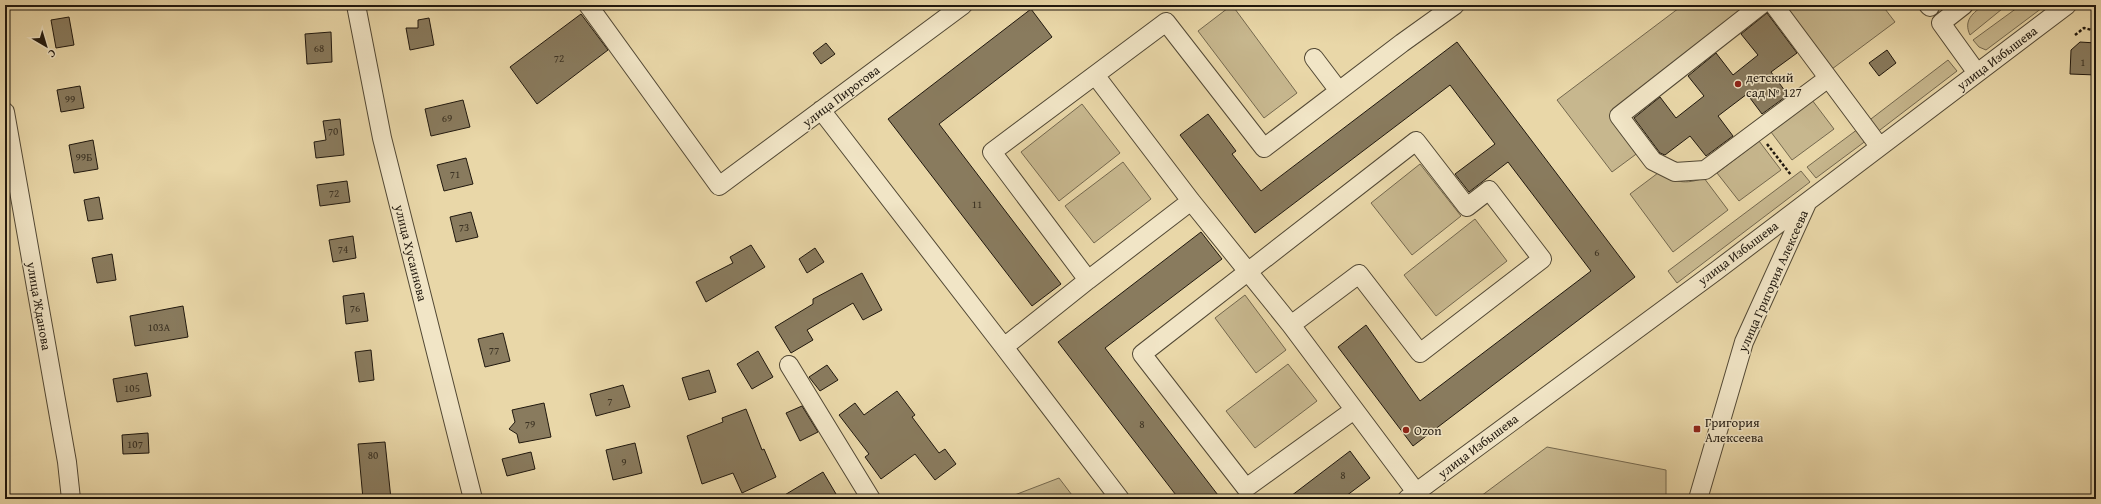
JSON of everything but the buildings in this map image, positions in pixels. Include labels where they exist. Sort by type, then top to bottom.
[{"type":"street","name":"улица Хусаинова","points":[[356,5],[382,138],[474,499]]},
{"type":"street","name":"улица Пирогова","points":[[588,5],[719,186],[963,5]]},
{"type":"street","points":[[1088,280],[992,152],[1166,22],[1264,148],[1455,5]]},
{"type":"street","points":[[1761,5],[1619,116],[1653,160],[1675,172],[1705,170],[1828,79]]},
{"type":"street","points":[[1774,5],[1879,146]]},
{"type":"street","points":[[1964,5],[1941,23],[1977,73]]},
{"type":"street","name":"улица Избышева","points":[[1411,496],[1809,201],[1879,146],[2067,5]]},
{"type":"street","points":[[1314,58],[1339,91]]},
{"type":"street","points":[[1095,75],[1191,201],[1291,325],[1354,410],[1411,496]]},
{"type":"street","points":[[821,110],[1120,499]]},
{"type":"street","name":"улица Жданова","points":[[5,112],[67,462],[70,499]]},
{"type":"street","points":[[1291,325],[1358,274],[1420,353],[1542,259],[1489,190],[1467,207],[1416,141],[1246,271],[1142,354],[1246,488],[1354,410]]},
{"type":"street","points":[[1004,347],[1191,201]]},
{"type":"street","name":"улица Григория Алексеева","points":[[1698,499],[1744,342],[1809,201]]},
{"type":"street","points":[[789,366],[871,499]]},
{"type":"path","points":[[2075,35],[2084,28],[2096,31]]},
{"type":"path","points":[[1758,131],[1791,175]]},
{"type":"shaded area","points":[[1232,5],[1297,93],[1264,118],[1198,31]]},
{"type":"shaded area","points":[[1683,5],[1756,5],[1611,115],[1639,152],[1612,172],[1557,100]]},
{"type":"shaded area","points":[[1783,5],[1882,5],[1895,22],[1832,69]]},
{"type":"shaded area","points":[[1984,5],[2007,5],[1970,35],[1968,30],[1968,21],[1976,11]]},
{"type":"shaded area","points":[[2021,5],[2046,5],[1986,50],[1979,47],[1973,40]]},
{"type":"shaded area","points":[[1948,60],[1957,71],[1876,133],[1867,122]]},
{"type":"shaded area","points":[[1812,100],[1834,129],[1792,160],[1771,132]]},
{"type":"shaded area","points":[[1082,104],[1120,153],[1059,201],[1021,152]]},
{"type":"shaded area","points":[[1858,129],[1867,140],[1816,178],[1807,167]]},
{"type":"shaded area","points":[[1759,141],[1781,170],[1739,201],[1717,173]]},
{"type":"shaded area","points":[[1123,162],[1151,199],[1094,243],[1065,206]]},
{"type":"shaded area","points":[[1420,164],[1461,216],[1412,255],[1371,203]]},
{"type":"shaded area","points":[[1801,171],[1810,182],[1677,283],[1668,271]]},
{"type":"shaded area","points":[[1658,173],[1670,179],[1681,182],[1704,178],[1728,210],[1673,252],[1630,194]]},
{"type":"shaded area","points":[[1475,219],[1507,261],[1436,316],[1404,275]]},
{"type":"shaded area","points":[[1245,295],[1286,350],[1256,373],[1215,318]]},
{"type":"shaded area","points":[[1288,364],[1317,401],[1255,448],[1226,411]]},
{"type":"shaded area","points":[[1547,447],[1666,470],[1666,499],[1477,499]]},
{"type":"shaded area","points":[[1059,478],[1075,499],[1011,499],[1012,496]]},
{"type":"place","name":"детский сад № 127","points":[[1738,84]]},
{"type":"place","name":"Григория Алексеева","points":[[1697,429]]},
{"type":"place","name":"Ozon","points":[[1406,430]]}]
